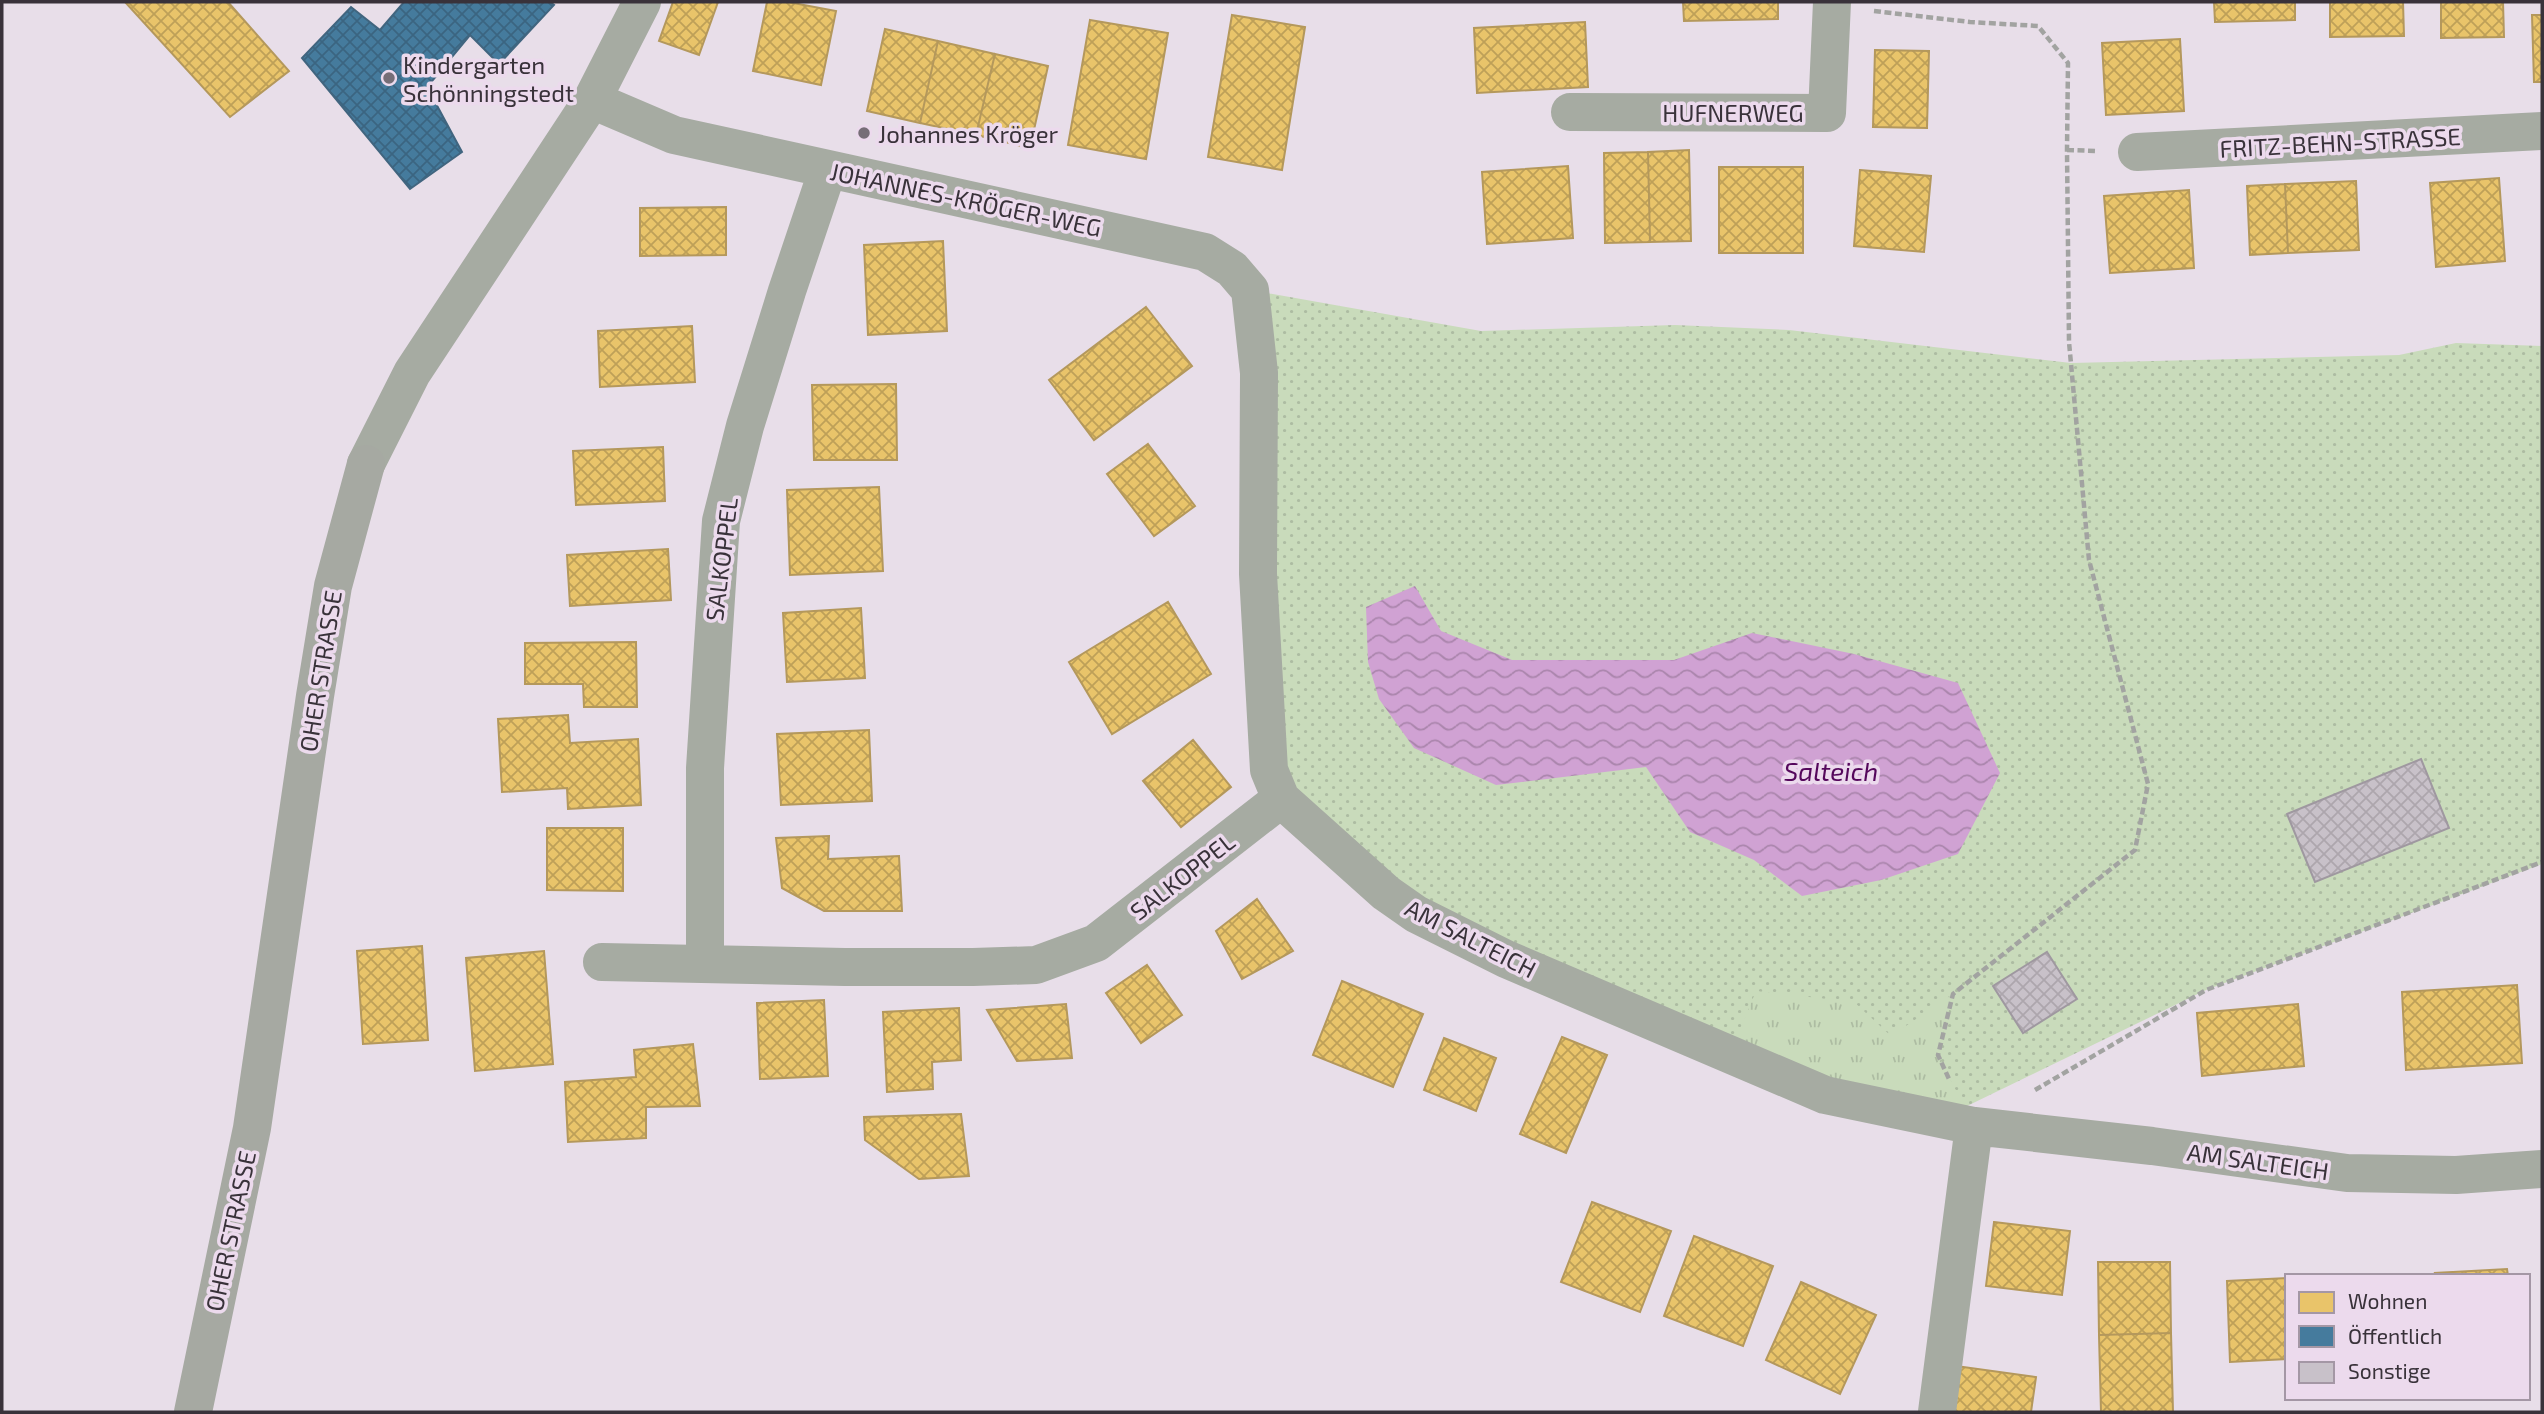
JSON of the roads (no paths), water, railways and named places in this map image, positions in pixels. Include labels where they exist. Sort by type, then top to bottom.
[{"type":"street","name":"OHER STRASSE","points":[[193,1412],[251,1128],[333,586],[366,464],[412,373],[592,100],[642,2]]},
{"type":"street","name":"HUFNERWEG","points":[[1570,112],[1827,113],[1831,4]]},
{"type":"street","name":"JOHANNES-KRÖGER-WEG","points":[[592,100],[674,135],[1205,252],[1231,269],[1250,290],[1259,373],[1260,602],[1269,770],[1280,800]]},
{"type":"street","name":"FRITZ-BEHN-STRASSE","points":[[2137,152],[2542,131]]},
{"type":"street","name":"SALKOPPEL","points":[[705,964],[705,768],[721,521],[745,426],[828,169]]},
{"type":"street","name":"SALKOPPEL","points":[[602,962],[947,967],[1036,965],[1096,943],[1280,800]]},
{"type":"street","name":"AM SALTEICH","points":[[1280,800],[1386,893],[1416,914],[1506,959],[1825,1095],[1974,1126],[2152,1146],[2347,1173],[2456,1175],[2542,1169]]},
{"type":"street","points":[[1937,1412],[1974,1126]]},
{"type":"water","name":"Salteich","points":[[1415,586],[1441,631],[1512,660],[1674,660],[1752,633],[1854,654],[1958,683],[2000,773],[1958,854],[1881,880],[1802,896],[1754,860],[1690,832],[1646,767],[1496,785],[1414,748],[1379,699],[1368,662],[1366,607]]},
{"type":"place","name":"Kindergarten Schönningstedt","points":[[389,78]]},
{"type":"place","name":"Johannes Kröger","points":[[864,133]]}]
